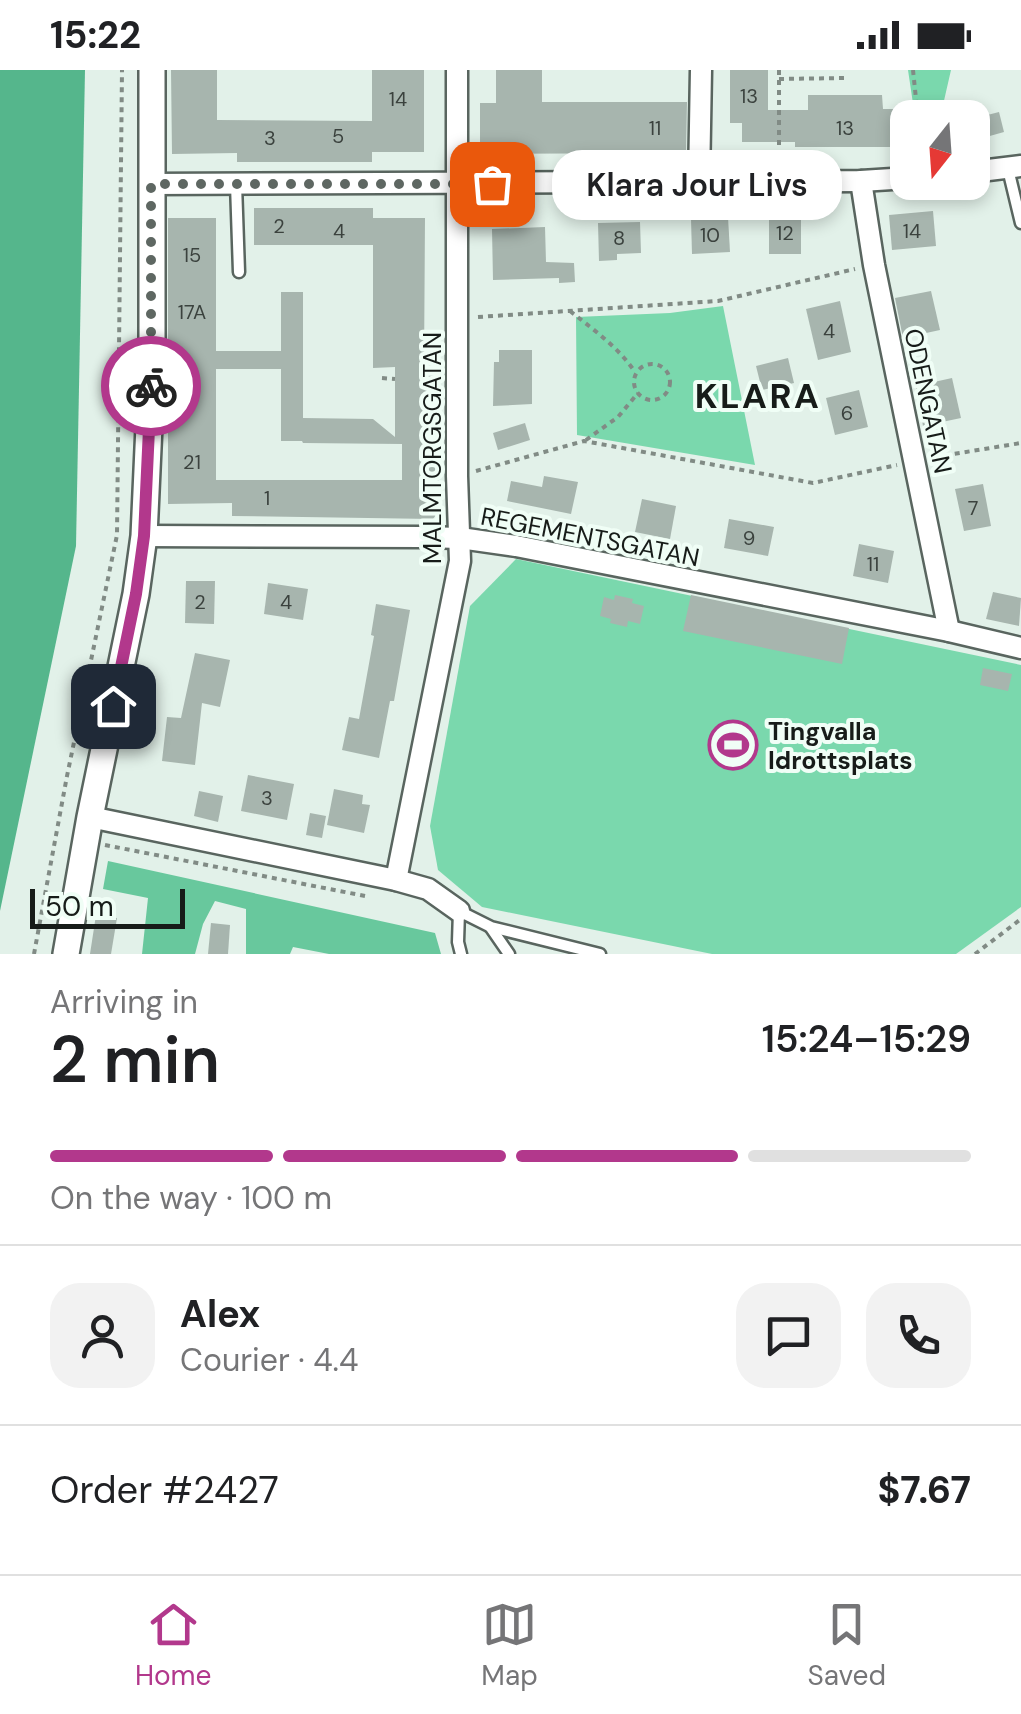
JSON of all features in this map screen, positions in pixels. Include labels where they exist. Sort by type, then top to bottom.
[{"type":"street","points":[[66,954],[144,536],[152,360],[152,70]]},
{"type":"street","name":"MALMTORGSGATAN","points":[[396,880],[460,560],[457,70]]},
{"type":"street","points":[[699,182],[701,70]]},
{"type":"street","points":[[990,170],[1015,168]]},
{"type":"street","points":[[151,184],[890,179]]},
{"type":"street","name":"ODENGATAN","points":[[861,180],[874,265],[949,631]]},
{"type":"street","name":"REGEMENTSGATAN","points":[[144,536],[460,538],[1021,648]]},
{"type":"street","points":[[90,817],[396,880],[428,889],[458,911]]},
{"type":"lane","points":[[1015,168],[1021,222]]},
{"type":"lane","points":[[236,184],[238,272]]},
{"type":"lane","points":[[461,954],[458,911],[491,927],[600,954]]},
{"type":"lane","points":[[491,927],[509,954]]},
{"type":"path","points":[[34,954],[117,535],[122,70]]},
{"type":"path","points":[[779,70],[779,181]]},
{"type":"path","points":[[913,70],[916,100]]},
{"type":"path","points":[[779,79],[844,78]]},
{"type":"path","points":[[457,319],[718,301],[874,265]]},
{"type":"path","points":[[570,311],[609,342],[636,373]]},
{"type":"path","points":[[646,365],[660,366],[666,370],[670,384],[656,399],[643,398],[634,380],[636,373],[646,365]]},
{"type":"path","points":[[382,378],[395,379]]},
{"type":"path","points":[[457,476],[584,441],[618,418],[638,393]]},
{"type":"path","points":[[584,441],[813,484],[1021,443]]},
{"type":"path","points":[[974,954],[1021,919]]},
{"type":"shaded area","points":[[0,70],[85,70],[76,546],[0,911]]},
{"type":"shaded area","points":[[908,70],[951,70],[944,100],[912,100]]},
{"type":"shaded area","points":[[723,306],[755,465],[577,435],[576,317],[670,313]]},
{"type":"shaded area","name":"Tingvalla Idrottsplats","points":[[516,559],[1021,665],[1021,907],[956,954],[712,954],[482,907],[438,870],[430,826],[470,606]]},
{"type":"shaded area","points":[[108,861],[435,933],[441,954],[329,954],[293,947],[290,954],[246,954],[246,909],[215,901],[203,924],[195,954],[142,954],[148,898],[103,889]]},
{"type":"building","points":[[171,70],[217,70],[217,120],[372,121],[372,70],[424,70],[424,152],[372,152],[372,162],[237,162],[237,153],[172,154]]},
{"type":"building","points":[[496,70],[542,70],[542,102],[687,102],[686,153],[480,154],[480,103],[496,103]]},
{"type":"building","points":[[730,70],[768,70],[768,110],[808,110],[808,95],[882,95],[883,109],[890,109],[890,147],[795,147],[795,142],[742,142],[742,123],[730,123]]},
{"type":"building","points":[[999,112],[1004,132],[990,136],[990,114]]},
{"type":"building","points":[[254,208],[373,208],[373,218],[425,218],[424,368],[439,368],[439,511],[433,519],[232,516],[232,503],[168,504],[168,218],[216,218],[216,351],[281,351],[281,292],[303,292],[303,418],[373,419],[395,437],[395,367],[373,368],[373,245],[254,245]],"holes":[[[216,369],[281,369],[281,441],[402,444],[402,480],[216,480]]]},
{"type":"building","points":[[933,211],[936,246],[892,250],[889,215]]},
{"type":"building","points":[[728,217],[730,252],[692,254],[691,219]]},
{"type":"building","points":[[769,220],[801,220],[801,254],[769,254]]},
{"type":"building","points":[[640,222],[641,253],[617,254],[617,260],[599,261],[598,223]]},
{"type":"building","points":[[545,227],[546,262],[574,263],[575,282],[559,283],[559,278],[493,280],[492,229]]},
{"type":"building","points":[[931,291],[940,330],[903,338],[895,298]]},
{"type":"building","points":[[840,301],[851,352],[818,360],[806,309]]},
{"type":"building","points":[[499,350],[532,350],[532,404],[493,406],[494,362],[499,362]]},
{"type":"building","points":[[788,358],[794,383],[762,390],[756,366]]},
{"type":"building","points":[[952,378],[961,418],[923,426],[916,386]]},
{"type":"building","points":[[859,390],[868,427],[835,435],[826,398]]},
{"type":"building","points":[[525,423],[530,440],[498,450],[493,433]]},
{"type":"building","points":[[544,476],[578,482],[571,514],[507,501],[511,481],[542,487]]},
{"type":"building","points":[[983,484],[991,526],[964,531],[955,489]]},
{"type":"building","points":[[642,499],[676,506],[670,539],[635,532]]},
{"type":"building","points":[[729,519],[774,527],[768,556],[724,548]]},
{"type":"building","points":[[859,544],[894,551],[888,583],[853,576]]},
{"type":"building","points":[[186,581],[215,581],[214,624],[185,623]]},
{"type":"building","points":[[268,583],[308,589],[303,620],[264,614]]},
{"type":"building","points":[[993,592],[1021,598],[1019,626],[986,619]]},
{"type":"building","points":[[615,595],[644,606],[640,624],[628,621],[627,627],[600,616],[604,597],[614,600]]},
{"type":"building","points":[[691,595],[849,628],[842,664],[683,631]]},
{"type":"building","points":[[376,604],[410,610],[379,758],[342,750],[349,717],[359,719]]},
{"type":"building","points":[[195,653],[230,660],[220,707],[202,703],[195,765],[162,761],[167,717],[181,718]]},
{"type":"building","points":[[983,668],[1012,674],[1008,691],[980,685]]},
{"type":"building","points":[[248,775],[294,784],[287,820],[241,811]]},
{"type":"building","points":[[334,789],[363,795],[362,804],[370,805],[364,833],[327,825]]},
{"type":"building","points":[[199,791],[223,796],[218,822],[194,816]]},
{"type":"building","points":[[310,813],[326,816],[322,838],[306,835]]},
{"type":"building","points":[[96,915],[117,918],[111,954],[90,954]]},
{"type":"building","points":[[211,923],[230,925],[228,954],[208,954]]},
{"type":"way so far","points":[[151,386],[151,184],[492,184]]},
{"type":"place","name":"Klara Jour Livs","points":[[492,184]]},
{"type":"place","name":"Tingvalla Idrottsplats","points":[[733,745]]},
{"type":"district","name":"KLARA","points":[[758,396]]},
{"type":"route","points":[[113,706],[144,536],[151,386]]}]
